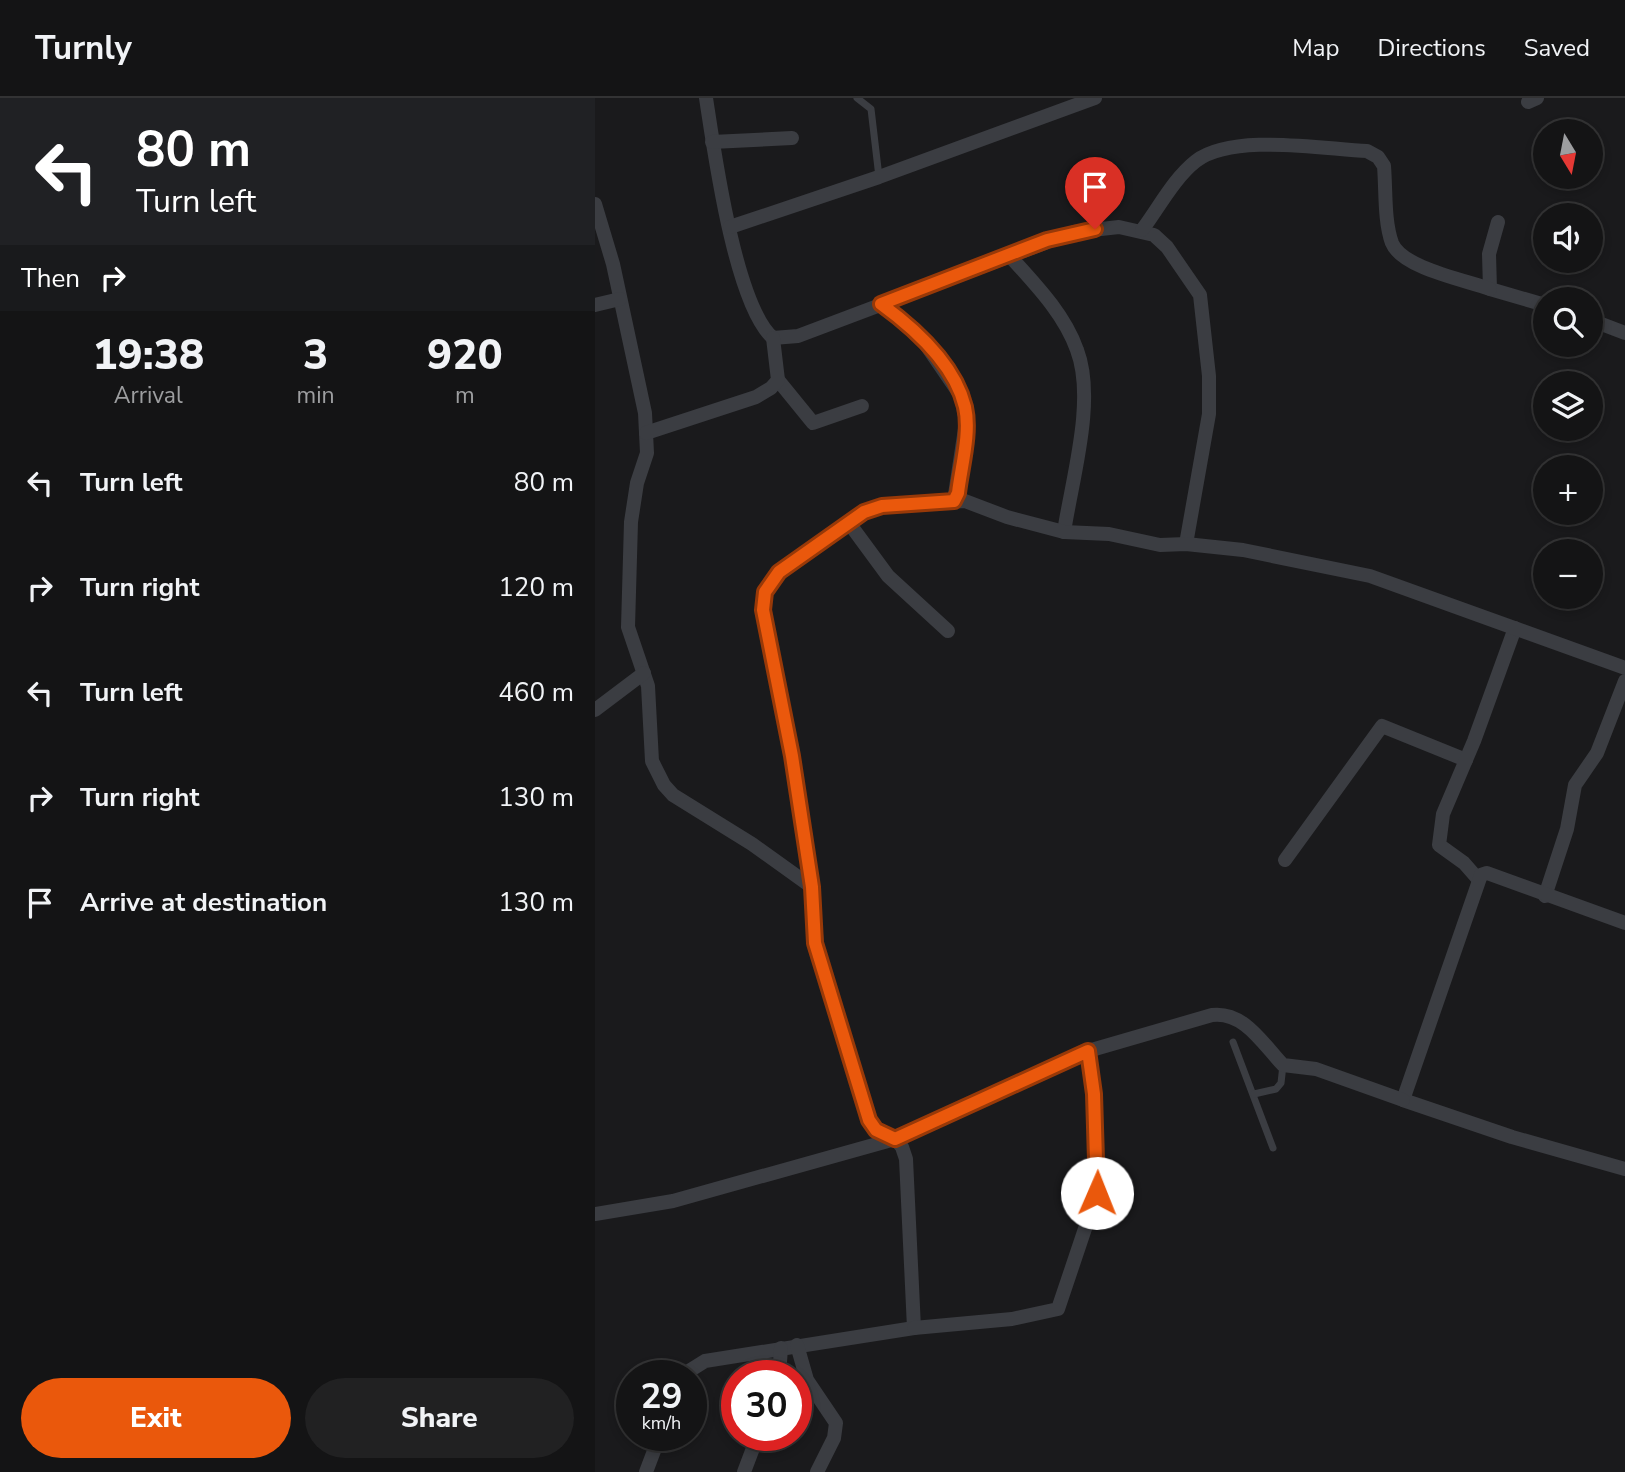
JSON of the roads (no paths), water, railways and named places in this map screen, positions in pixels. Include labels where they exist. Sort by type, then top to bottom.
[{"type":"street","points":[[706,98],[712,142],[744,285],[765,331],[773,338],[778,380],[813,423],[862,406]]},
{"type":"street","points":[[730,227],[879,177],[1076,102],[1094,98]]},
{"type":"street","points":[[712,142],[792,138]]},
{"type":"street","points":[[1142,230],[1195,162],[1222,149],[1261,146],[1367,151],[1378,157],[1384,166],[1392,242],[1399,255],[1415,264],[1533,302]]},
{"type":"street","points":[[597,214],[620,299],[645,413],[647,453],[637,483],[631,522],[627,613],[630,636],[649,694],[652,761],[664,785],[685,803],[752,844],[812,887]]},
{"type":"street","points":[[1490,289],[1489,254],[1498,222]]},
{"type":"street","points":[[773,338],[798,336],[1008,254],[1074,232],[1119,227],[1142,230],[1167,247],[1200,295],[1204,308],[1209,414],[1186,544]]},
{"type":"street","points":[[1008,254],[1055,309],[1077,347],[1082,364],[1081,425],[1064,532]]},
{"type":"street","points":[[595,305],[620,299]]},
{"type":"street","points":[[881,304],[922,339],[942,364],[961,396],[966,422],[954,501]]},
{"type":"street","points":[[1603,325],[1625,333]]},
{"type":"street","points":[[646,432],[756,397],[778,380]]},
{"type":"street","points":[[914,1328],[906,1160],[895,1139],[876,1130],[864,1108],[833,998],[818,957],[812,887],[792,756],[763,610],[765,592],[779,572],[864,512],[882,506],[965,501],[1064,532],[1109,534],[1160,545],[1186,544],[1243,550],[1370,576],[1625,668]]},
{"type":"street","points":[[849,523],[888,576],[948,631]]},
{"type":"street","points":[[1478,879],[1464,863],[1439,845],[1443,814],[1515,628]]},
{"type":"street","points":[[595,710],[644,673]]},
{"type":"street","points":[[1545,896],[1567,829],[1575,785],[1597,753],[1625,681]]},
{"type":"street","points":[[1285,860],[1382,726],[1466,760]]},
{"type":"street","points":[[1403,1100],[1478,879],[1487,873],[1625,923]]},
{"type":"street","points":[[595,1214],[673,1202],[895,1139],[1088,1051],[1195,1018],[1223,1013],[1242,1021],[1286,1066],[1306,1068],[1511,1137],[1625,1169]]},
{"type":"street","points":[[707,1361],[914,1328],[1012,1319],[1058,1309],[1097,1193],[1094,1094],[1088,1051]]},
{"type":"street","points":[[797,1345],[807,1380],[836,1423],[834,1438],[817,1472]]},
{"type":"street","points":[[780,1360],[781,1348]]},
{"type":"street","points":[[646,1472],[654,1451]]},
{"type":"street","points":[[744,1472],[752,1451]]},
{"type":"lane","points":[[857,98],[871,109],[879,177]]},
{"type":"lane","points":[[1233,1042],[1273,1148]]},
{"type":"lane","points":[[1254,1094],[1276,1089],[1281,1083],[1286,1066]]}]
